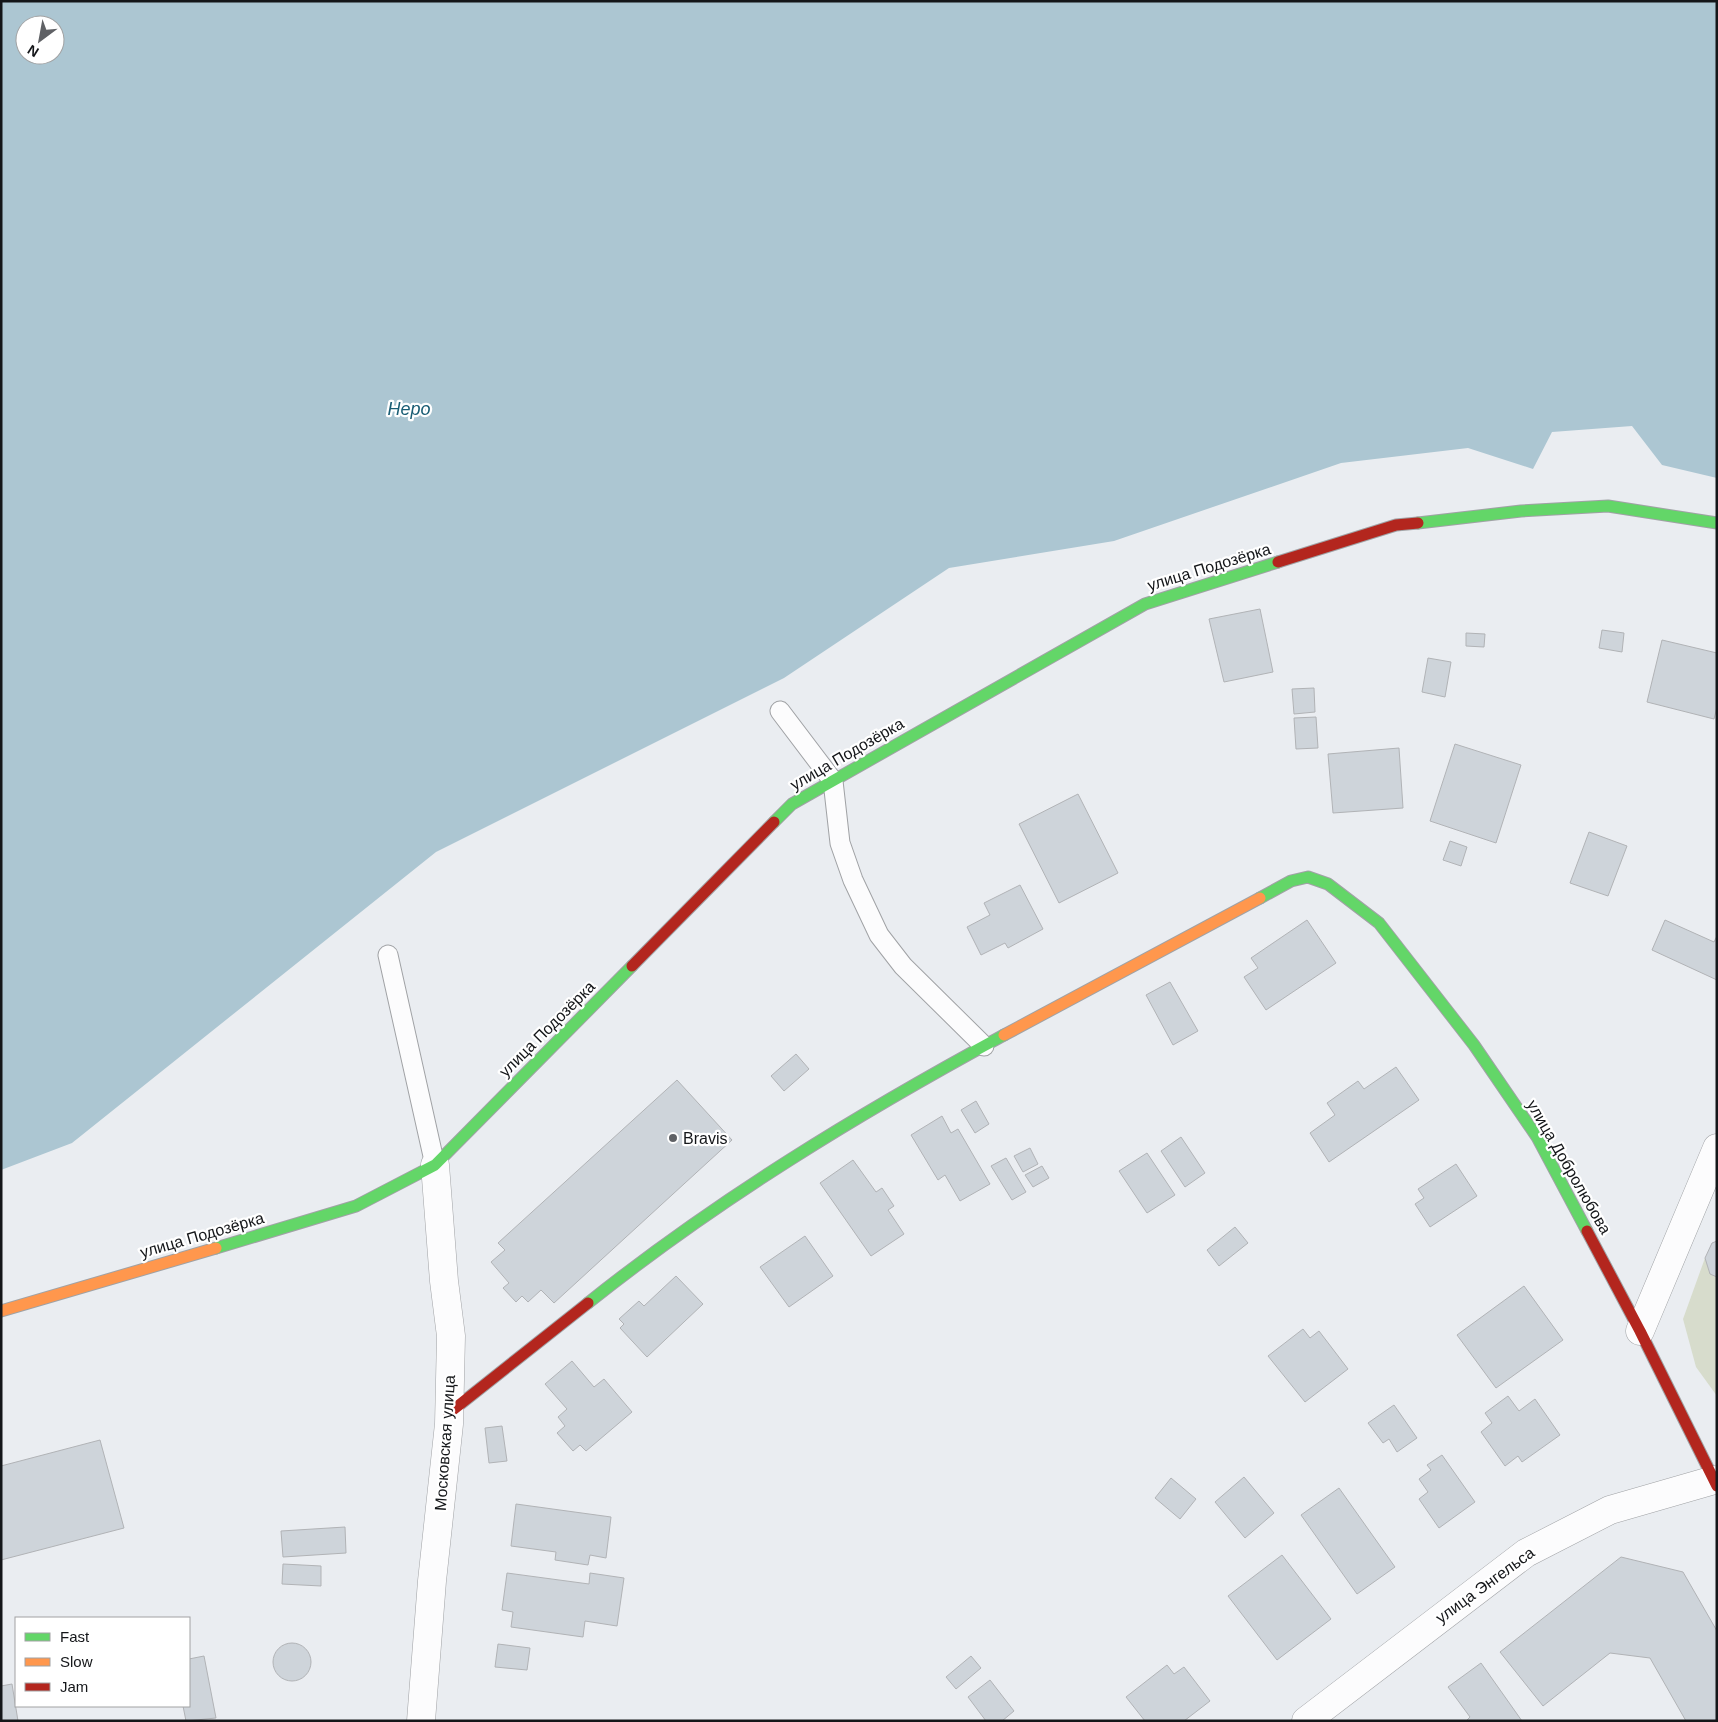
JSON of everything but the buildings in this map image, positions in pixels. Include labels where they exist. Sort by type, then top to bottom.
[{"type":"street","name":"улица Подозёрка","points":[[1,1311],[356,1206],[435,1166],[792,804],[1145,604],[1396,525],[1522,511],[1608,506],[1717,523]]},
{"type":"street","name":"улица Добролюбова","points":[[984,1046],[1291,881],[1308,877],[1328,884],[1362,908],[1379,923],[1468,1038],[1537,1137],[1640,1331],[1715,1483]]},
{"type":"street","points":[[449,1413],[654,1250],[763,1175],[984,1046]]},
{"type":"street","points":[[1640,1331],[1717,1148]]},
{"type":"street","name":"Московская улица","points":[[421,1721],[449,1413],[452,1336],[444,1281],[435,1166]]},
{"type":"street","name":"улица Энгельса","points":[[1306,1721],[1526,1553],[1610,1510],[1715,1483]]},
{"type":"lane","points":[[780,711],[833,781],[840,843],[853,880],[879,935],[903,966],[984,1046]]},
{"type":"lane","points":[[388,955],[435,1166]]},
{"type":"green space","points":[[1705,1258],[1710,1273],[1717,1277],[1717,1396],[1696,1367],[1683,1319]]},
{"type":"water","name":"Неро","points":[[1,1],[1717,1],[1717,478],[1662,465],[1632,426],[1552,432],[1533,469],[1468,448],[1341,463],[1114,541],[949,568],[784,678],[436,852],[72,1143],[1,1170]]},
{"type":"traffic: fast","points":[[1418,523],[1521,511],[1608,506],[1717,523]]},
{"type":"traffic: fast","points":[[774,822],[792,804],[1145,604],[1278,562]]},
{"type":"traffic: fast","points":[[1260,898],[1291,881],[1308,877],[1328,884],[1379,923],[1474,1045],[1537,1137],[1587,1231]]},
{"type":"traffic: fast","points":[[216,1248],[356,1206],[435,1165],[632,966]]},
{"type":"traffic: fast","points":[[588,1303],[687,1229],[790,1160],[842,1127],[1004,1035]]},
{"type":"traffic: slow","points":[[1004,1035],[1260,898]]},
{"type":"traffic: slow","points":[[1,1311],[216,1248]]},
{"type":"traffic: jam","points":[[1278,562],[1396,525],[1418,523]]},
{"type":"traffic: jam","points":[[632,966],[774,822]]},
{"type":"traffic: jam","points":[[1587,1231],[1640,1331],[1717,1486]]},
{"type":"traffic: jam","points":[[449,1413],[588,1303]]},
{"type":"place","name":"Bravis","points":[[673,1138]]}]
